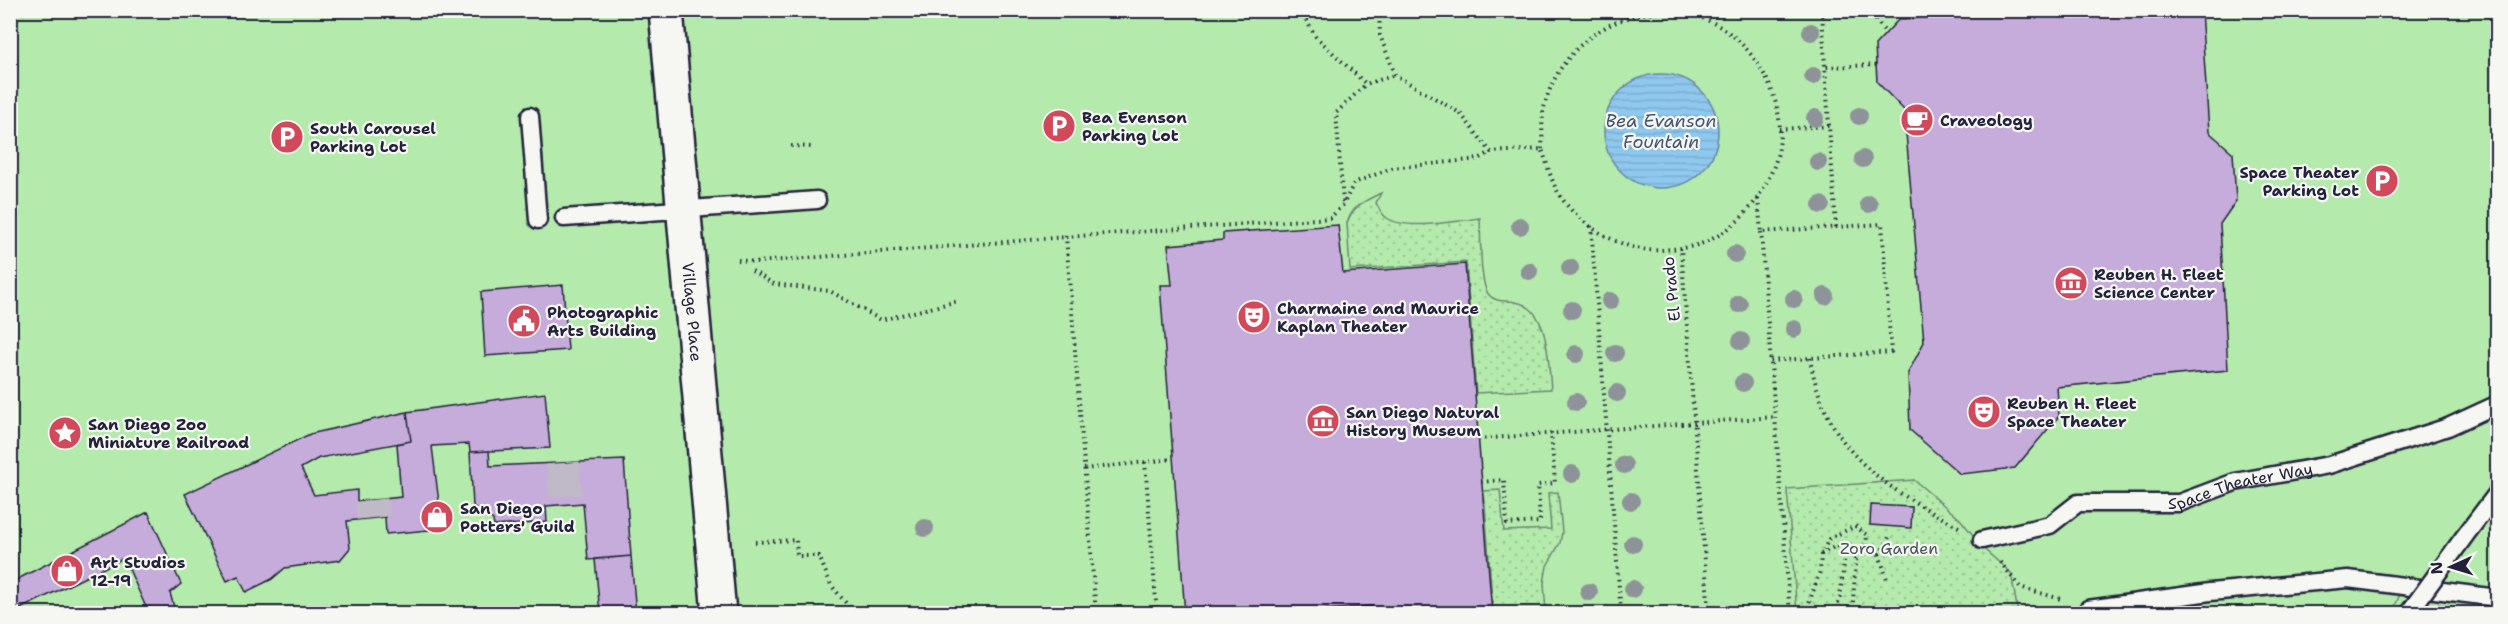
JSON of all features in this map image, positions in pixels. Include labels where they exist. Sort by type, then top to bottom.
[{"type":"street","name":"Village Place","points":[[666,10],[719,614]]},
{"type":"lane","points":[[530,116],[538,220]]},
{"type":"lane","points":[[564,218],[817,200]]},
{"type":"lane","name":"Space Theater Way","points":[[1982,540],[2050,525],[2078,503],[2179,503],[2235,482],[2329,465],[2448,427],[2498,404]]},
{"type":"lane","points":[[2408,614],[2498,492]]},
{"type":"lane","points":[[2088,609],[2210,592],[2348,579],[2498,598]]},
{"type":"path","points":[[1300,10],[1316,37],[1366,84]]},
{"type":"path","points":[[1379,10],[1380,35],[1395,75],[1460,113],[1491,152]]},
{"type":"path","points":[[1822,10],[1836,227]]},
{"type":"path","points":[[1868,10],[1886,33]]},
{"type":"path","points":[[738,260],[774,261],[1330,218],[1343,205],[1353,183],[1392,168],[1479,159],[1491,152],[1542,149],[1543,109],[1557,72],[1582,41],[1615,20],[1654,11],[1693,15],[1728,32],[1757,60],[1774,96],[1780,135],[1773,173],[1753,207],[1724,233],[1687,248],[1681,248]]},
{"type":"path","points":[[1825,68],[1876,65]]},
{"type":"path","points":[[1343,205],[1336,113],[1366,84],[1395,75]]},
{"type":"path","points":[[1779,129],[1829,126]]},
{"type":"path","points":[[791,146],[812,147]]},
{"type":"path","name":"El Prado","points":[[1542,149],[1555,186],[1578,217],[1590,226],[1610,240],[1648,250],[1681,248],[1709,614]]},
{"type":"path","points":[[1758,198],[1790,614]]},
{"type":"path","points":[[1761,232],[1882,224],[1891,352],[1770,361]]},
{"type":"path","points":[[1590,226],[1621,614]]},
{"type":"path","points":[[1066,237],[1096,614]]},
{"type":"path","points":[[752,270],[774,284],[830,291],[881,320],[958,301]]},
{"type":"path","points":[[1810,358],[1816,389],[1837,434],[1867,469],[1901,495],[1982,540],[2020,587],[2088,609]]},
{"type":"path","points":[[1478,439],[1775,417]]},
{"type":"path","points":[[1481,482],[1504,480],[1507,524],[1540,522],[1538,485],[1555,483],[1551,432]]},
{"type":"path","points":[[1084,469],[1173,459]]},
{"type":"path","points":[[1144,462],[1157,614]]},
{"type":"path","points":[[1808,614],[1809,603],[1820,571],[1821,555],[1829,539],[1855,526],[1868,535],[1866,548],[1856,560],[1852,614]]},
{"type":"path","points":[[1879,554],[1890,534]]},
{"type":"path","points":[[755,542],[796,540],[797,556],[819,556],[831,585],[855,614]]},
{"type":"path","points":[[1821,555],[1836,546],[1845,554],[1840,598],[1834,614]]},
{"type":"path","points":[[1866,548],[1879,554],[1888,582]]},
{"type":"green space","points":[[10,11],[2497,11],[2497,613],[11,613]]},
{"type":"green space","points":[[1381,193],[1376,203],[1380,211],[1387,218],[1396,222],[1419,225],[1480,218],[1482,270],[1486,289],[1495,299],[1526,306],[1535,314],[1541,325],[1548,351],[1551,389],[1476,393],[1466,262],[1350,270],[1347,223],[1356,208]]},
{"type":"green space","name":"Zoro Garden","points":[[1914,480],[1960,519],[1986,551],[2011,573],[2018,613],[1797,613],[1787,489]]},
{"type":"green space","points":[[1500,490],[1504,531],[1551,529],[1548,493],[1558,492],[1562,532],[1560,543],[1547,566],[1544,583],[1546,613],[1493,613],[1484,491]]},
{"type":"green space","points":[[2401,591],[2497,603],[2497,613],[2392,614]]},
{"type":"water","name":"Bea Evanson Fountain","points":[[1661,74],[1683,79],[1701,91],[1713,109],[1718,131],[1713,153],[1701,171],[1683,183],[1661,188],[1639,183],[1621,171],[1609,153],[1604,131],[1609,109],[1621,91],[1639,79]]},
{"type":"building","name":"Reuben H. Fleet Science Center","points":[[1993,10],[2201,10],[2209,132],[2233,153],[2236,201],[2220,224],[2228,370],[2057,387],[2059,416],[2015,468],[1960,474],[1910,430],[1908,373],[1924,342],[1904,110],[1877,82],[1875,45],[1899,19],[1993,14]]},
{"type":"building","name":"San Diego Natural History Museum","points":[[1338,225],[1343,273],[1465,264],[1492,614],[1372,614],[1372,606],[1274,614],[1185,614],[1160,285],[1172,285],[1168,245],[1223,240],[1223,233]]},
{"type":"building","name":"Photographic Arts Building","points":[[563,285],[568,350],[485,356],[481,292]]},
{"type":"building","points":[[545,393],[550,448],[470,452],[469,444],[432,446],[440,511],[429,530],[386,534],[384,499],[401,497],[397,444],[411,441],[407,412]]},
{"type":"building","points":[[407,412],[411,441],[319,458],[301,468],[314,495],[357,490],[357,501],[384,499],[385,517],[347,521],[350,548],[340,560],[285,568],[272,579],[246,592],[238,576],[227,581],[185,494],[310,434]]},
{"type":"building","points":[[489,451],[490,466],[624,460],[631,556],[588,560],[583,503],[546,506],[547,522],[494,526],[493,520],[473,506],[470,452]]},
{"type":"building","points":[[1871,505],[1912,507],[1911,528],[1870,525]]},
{"type":"building","name":"Art Studios 12-19","points":[[148,512],[181,584],[170,593],[176,614],[149,614],[124,558],[10,614],[10,583]]},
{"type":"building","points":[[631,556],[636,614],[600,614],[595,559]]},
{"type":"tunnel","points":[[563,463],[566,505]]},
{"type":"tunnel","points":[[371,500],[373,518]]},
{"type":"place","name":"Craveology","points":[[1917,120]]},
{"type":"place","name":"Bea Evenson Parking Lot","points":[[1059,126]]},
{"type":"place","name":"South Carousel Parking Lot","points":[[287,137]]},
{"type":"place","name":"Space Theater Parking Lot","points":[[2382,181]]},
{"type":"place","name":"Reuben H. Fleet Science Center","points":[[2071,283]]},
{"type":"place","name":"Charmaine and Maurice Kaplan Theater","points":[[1254,317]]},
{"type":"place","name":"Photographic Arts Building","points":[[524,321]]},
{"type":"place","name":"Reuben H. Fleet Space Theater","points":[[1984,412]]},
{"type":"place","name":"San Diego Natural History Museum","points":[[1323,421]]},
{"type":"place","name":"San Diego Zoo Miniature Railroad","points":[[65,433]]},
{"type":"place","name":"San Diego Potters' Guild","points":[[437,517]]},
{"type":"place","name":"Art Studios 12-19","points":[[67,571]]}]
